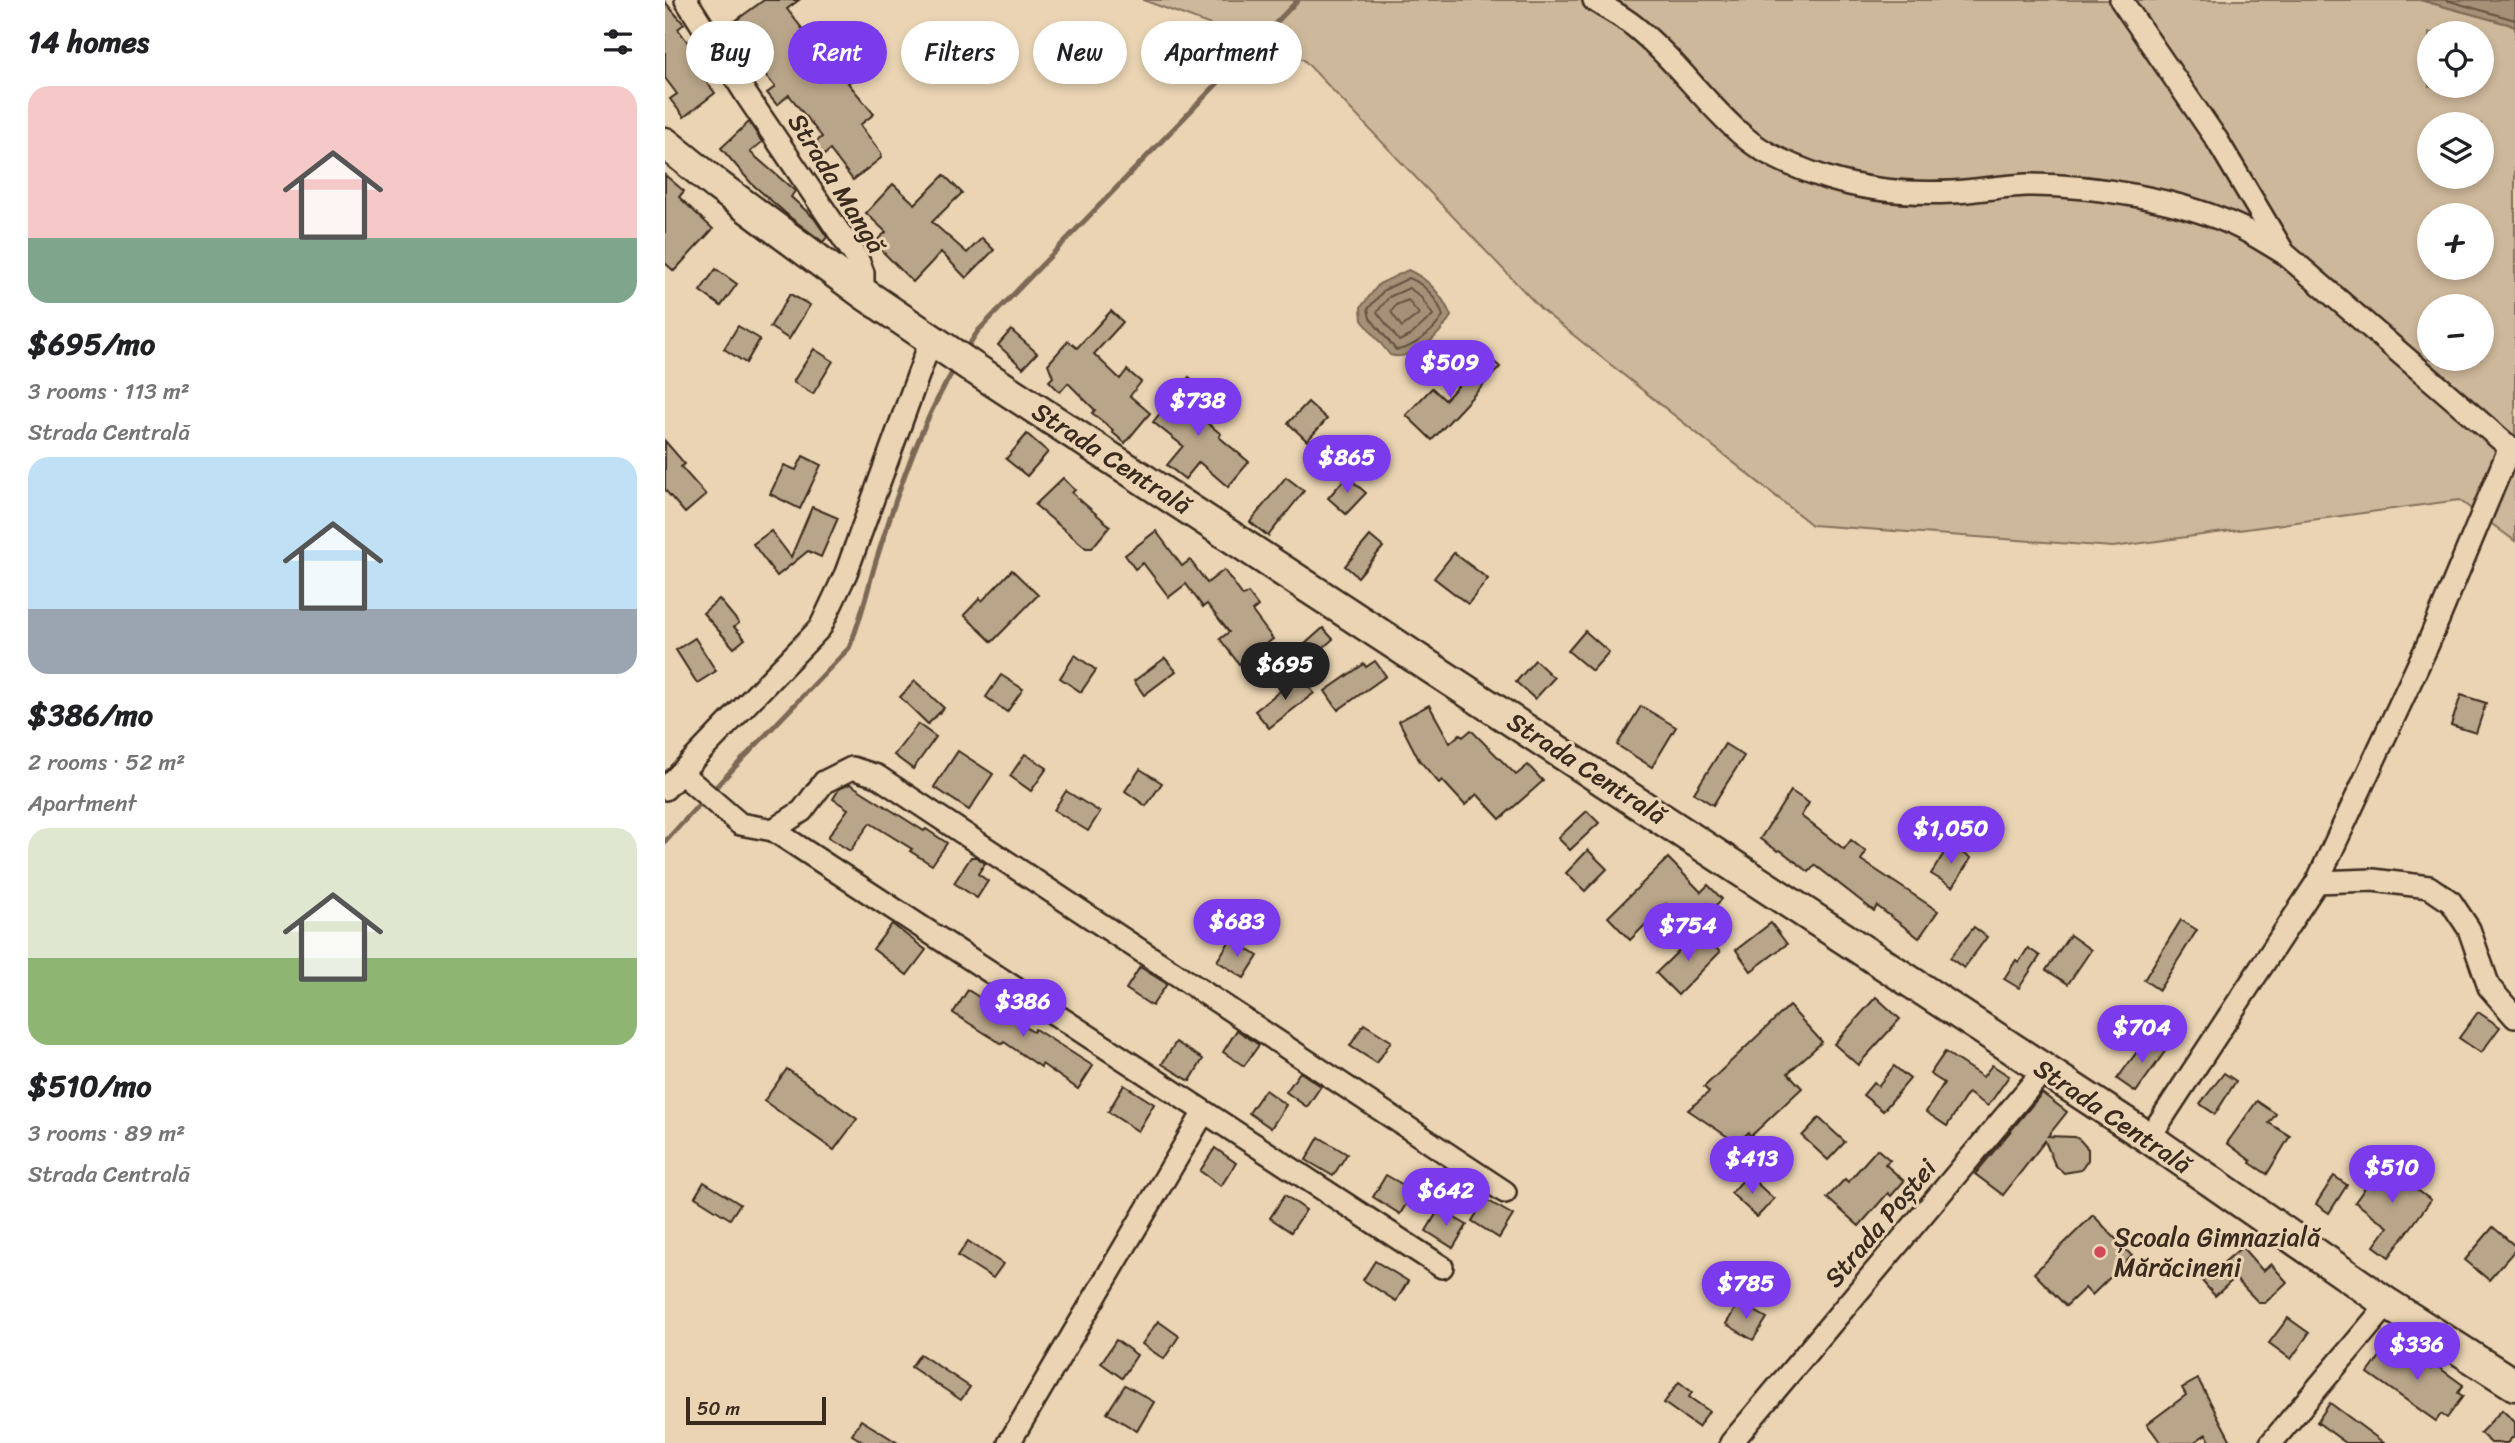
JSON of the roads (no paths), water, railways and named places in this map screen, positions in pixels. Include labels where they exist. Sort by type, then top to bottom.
[{"type":"main road","name":"Strada Centrală","points":[[665,143],[863,293],[950,353],[2149,1138],[2388,1304],[2515,1385]]},
{"type":"street","name":"Strada Mangă","points":[[686,0],[858,260],[863,273],[863,293]]},
{"type":"street","points":[[1594,0],[1634,26],[1743,136],[1777,157],[1825,177],[1867,189],[1901,193],[1953,192],[2026,185],[2077,187],[2126,195],[2201,213],[2241,228],[2284,253],[2512,450],[2428,644],[2317,882],[2149,1138]]},
{"type":"street","points":[[2121,0],[2217,140],[2284,253]]},
{"type":"street","points":[[665,789],[820,628],[950,353]]},
{"type":"street","points":[[773,830],[802,811],[824,782],[852,768],[877,776],[1505,1192]]},
{"type":"street","points":[[681,772],[740,824],[773,830],[1441,1268]]},
{"type":"street","points":[[2317,882],[2374,880],[2429,887],[2451,902],[2469,929],[2489,988],[2515,1017]]},
{"type":"street","name":"Strada Poștei","points":[[1731,1443],[2044,1070]]},
{"type":"street","points":[[1009,1443],[1204,1112]]},
{"type":"street","points":[[2271,1443],[2388,1304]]},
{"type":"water","points":[[2420,0],[2515,0],[2515,27],[2508,24]]},
{"type":"water","points":[[1408,270],[1434,288],[1451,316],[1433,339],[1417,351],[1408,355],[1390,355],[1362,320],[1361,307],[1379,284]]},
{"type":"waterway","points":[[965,351],[978,331],[1298,0]]},
{"type":"waterway","points":[[710,793],[849,648],[909,462],[930,414],[955,368]]},
{"type":"waterway","points":[[665,842],[703,800]]},
{"type":"place","name":"Școala Gimnazială Mărăcineni","points":[[2100,1252]]}]
